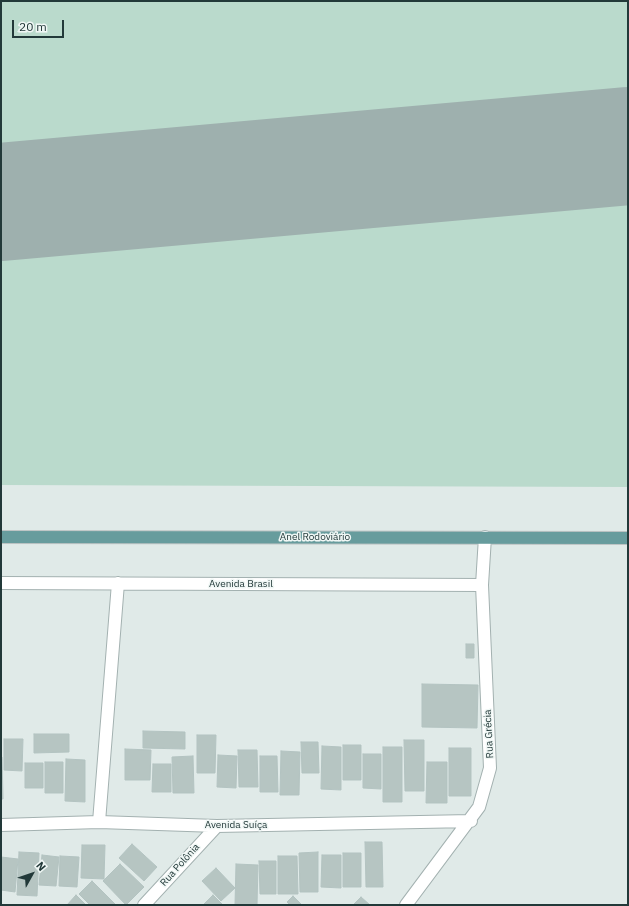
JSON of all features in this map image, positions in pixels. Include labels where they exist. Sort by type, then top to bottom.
[{"type":"main road","name":"Anel Rodoviário","points":[[1,537],[628,538]]},
{"type":"street","name":"Rua Grécia","points":[[406,905],[471,821],[481,802],[490,768],[482,585],[485,537]]},
{"type":"street","name":"Avenida Brasil","points":[[1,583],[482,585]]},
{"type":"street","points":[[99,822],[118,583]]},
{"type":"street","name":"Avenida Suíça","points":[[1,825],[99,822],[217,826],[471,821]]},
{"type":"street","name":"Rua Polônia","points":[[144,905],[217,826]]},
{"type":"green space","points":[[1,1],[628,1],[628,487],[1,485]]},
{"type":"building","points":[[466,644],[474,644],[474,658],[466,658]]},
{"type":"building","points":[[422,684],[478,685],[477,728],[422,727]]},
{"type":"building","points":[[143,731],[185,732],[185,749],[143,748]]},
{"type":"building","points":[[34,734],[69,734],[69,752],[34,753]]},
{"type":"building","points":[[197,735],[216,735],[215,773],[197,773]]},
{"type":"building","points":[[4,739],[23,739],[22,771],[4,770]]},
{"type":"building","points":[[404,740],[424,740],[424,791],[405,791]]},
{"type":"building","points":[[301,742],[318,742],[319,773],[302,773]]},
{"type":"building","points":[[343,745],[361,745],[361,780],[343,780]]},
{"type":"building","points":[[322,746],[341,747],[341,790],[321,789]]},
{"type":"building","points":[[383,747],[402,747],[402,802],[383,802]]},
{"type":"building","points":[[449,748],[471,748],[471,796],[449,796]]},
{"type":"building","points":[[125,749],[151,750],[150,780],[125,780]]},
{"type":"building","points":[[238,750],[257,750],[258,787],[239,787]]},
{"type":"building","points":[[281,751],[300,752],[299,795],[280,795]]},
{"type":"building","points":[[363,754],[381,754],[381,789],[363,788]]},
{"type":"building","points":[[218,755],[237,756],[236,788],[217,787]]},
{"type":"building","points":[[193,756],[194,793],[173,793],[172,757]]},
{"type":"building","points":[[260,756],[277,756],[278,792],[260,792]]},
{"type":"building","points":[[2,757],[3,799],[1,799]]},
{"type":"building","points":[[66,759],[85,760],[85,802],[65,801]]},
{"type":"building","points":[[45,762],[63,762],[63,793],[45,793]]},
{"type":"building","points":[[427,762],[447,762],[447,803],[426,803]]},
{"type":"building","points":[[25,763],[43,763],[43,788],[25,788]]},
{"type":"building","points":[[153,764],[171,764],[171,792],[152,792]]},
{"type":"building","points":[[365,842],[382,842],[383,887],[366,887]]},
{"type":"building","points":[[132,844],[157,867],[144,881],[119,858]]},
{"type":"building","points":[[82,845],[105,845],[104,879],[81,878]]},
{"type":"building","points":[[19,852],[39,853],[37,896],[17,895]]},
{"type":"building","points":[[318,852],[318,892],[300,892],[299,853]]},
{"type":"building","points":[[343,853],[361,853],[361,887],[343,887]]},
{"type":"building","points":[[42,855],[59,857],[56,886],[39,885]]},
{"type":"building","points":[[322,855],[341,855],[341,888],[321,887]]},
{"type":"building","points":[[60,856],[79,857],[77,887],[59,886]]},
{"type":"building","points":[[278,856],[297,856],[298,894],[278,894]]},
{"type":"building","points":[[1,857],[18,859],[15,892],[1,890]]},
{"type":"building","points":[[259,861],[276,861],[276,894],[260,894]]},
{"type":"building","points":[[120,864],[144,887],[126,905],[103,881]]},
{"type":"building","points":[[236,864],[258,865],[257,905],[235,905]]},
{"type":"building","points":[[216,868],[235,888],[221,901],[202,881]]},
{"type":"building","points":[[92,881],[116,905],[90,905],[79,894]]},
{"type":"building","points":[[76,895],[86,905],[67,905]]},
{"type":"building","points":[[213,895],[223,905],[203,905]]},
{"type":"building","points":[[293,896],[302,905],[290,905],[287,902]]},
{"type":"building","points":[[361,897],[370,905],[353,905]]},
{"type":"runway","points":[[1,202],[628,146]]}]
